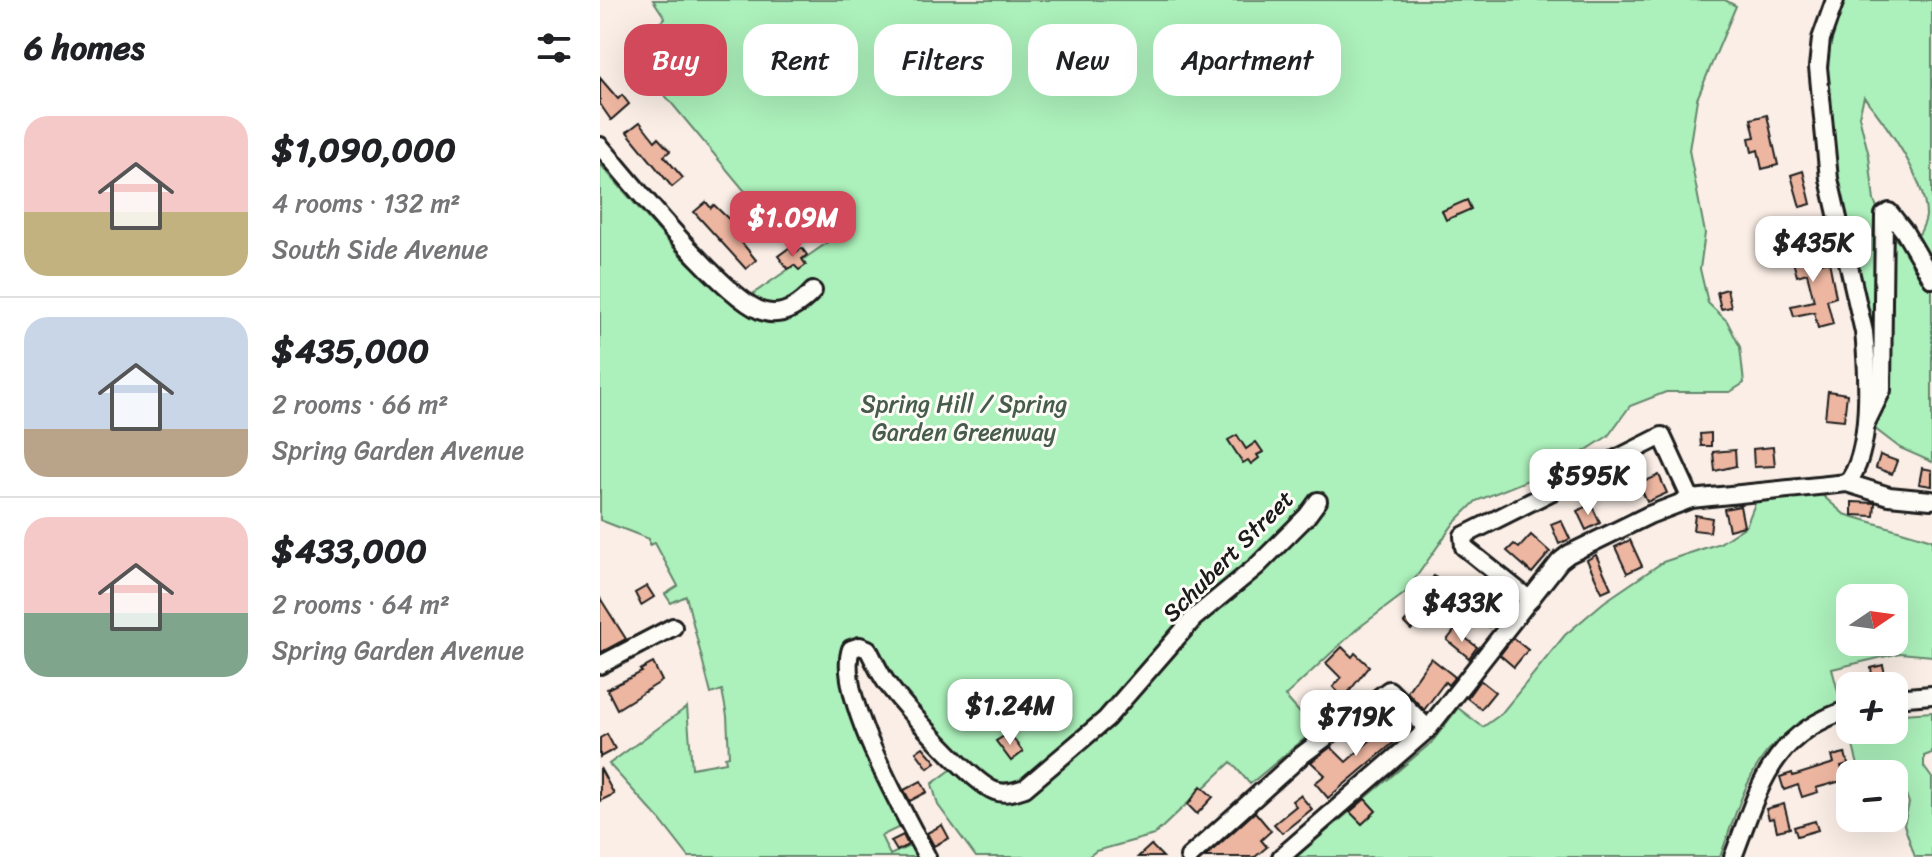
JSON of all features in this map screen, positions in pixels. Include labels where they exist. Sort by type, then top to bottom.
[{"type":"street","points":[[1835,0],[1821,39],[1818,67],[1829,179],[1864,332],[1865,426]]},
{"type":"street","points":[[600,146],[697,258],[746,302],[761,312],[780,313],[799,304],[813,291]]},
{"type":"street","points":[[1847,483],[1853,476],[1865,426],[1882,390],[1884,215],[1889,212],[1904,231],[1932,279]]},
{"type":"street","points":[[1530,600],[1464,547],[1463,536],[1662,436],[1691,499]]},
{"type":"street","points":[[1281,857],[1428,729],[1560,561],[1569,554],[1649,515],[1691,499],[1847,483],[1889,496],[1931,500]]},
{"type":"street","name":"Schubert Street","points":[[927,857],[874,756],[851,686],[847,658],[851,649],[860,646],[868,649],[885,680],[980,783],[994,791],[1014,792],[1025,788],[1106,719],[1194,618],[1257,566],[1318,501]]},
{"type":"street","points":[[600,665],[673,627]]},
{"type":"street","points":[[1189,857],[1302,755],[1389,690],[1428,729]]},
{"type":"street","points":[[1908,697],[1932,695]]},
{"type":"street","points":[[1733,857],[1770,765],[1788,742],[1820,720],[1836,714]]},
{"type":"green space","name":"Spring Hill / Spring Garden Greenway","points":[[653,0],[1725,0],[1736,6],[1697,99],[1689,150],[1705,233],[1700,269],[1708,303],[1727,321],[1740,347],[1744,383],[1730,392],[1666,392],[1630,406],[1608,436],[1560,467],[1476,501],[1454,523],[1405,593],[1357,629],[1285,696],[1315,730],[1250,784],[1231,762],[1154,835],[1096,851],[1088,857],[976,857],[938,805],[932,784],[956,766],[867,653],[853,656],[855,671],[904,825],[881,836],[890,855],[914,844],[922,857],[689,857],[609,764],[687,707],[692,768],[726,762],[725,757],[729,756],[722,690],[711,694],[686,596],[671,603],[665,594],[678,586],[655,543],[649,545],[649,539],[600,520],[600,164],[680,255],[735,306],[840,234],[821,206],[773,225],[666,96],[727,96],[727,24],[659,24],[665,18]]},
{"type":"green space","points":[[1845,0],[1932,0],[1932,462],[1900,448],[1870,425],[1879,415],[1888,389],[1892,319],[1888,292],[1889,234],[1900,243],[1920,233],[1926,215],[1924,200],[1912,169],[1864,97],[1859,116],[1869,156],[1874,201],[1880,213],[1876,391],[1834,179],[1825,62]]},
{"type":"green space","points":[[1822,495],[1844,514],[1932,540],[1932,656],[1908,654],[1908,584],[1836,584],[1836,656],[1887,656],[1832,669],[1836,705],[1797,726],[1777,741],[1761,760],[1748,782],[1720,857],[1296,857],[1432,742],[1458,708],[1483,727],[1501,714],[1565,635],[1604,602],[1663,562],[1720,543],[1746,526],[1756,501]]},
{"type":"green space","points":[[1932,712],[1932,753],[1924,756],[1924,767],[1932,778],[1932,857],[1915,857],[1906,832],[1908,760],[1857,760],[1853,746],[1908,744],[1908,714]]},
{"type":"building","points":[[600,78],[618,99],[622,95],[629,104],[611,120],[600,104]]},
{"type":"building","points":[[1767,115],[1778,165],[1762,169],[1758,150],[1752,152],[1749,138],[1755,137],[1751,119]]},
{"type":"building","points":[[640,122],[655,141],[658,138],[670,151],[664,156],[683,178],[672,187],[627,132]]},
{"type":"building","points":[[1803,171],[1811,204],[1800,207],[1791,175]]},
{"type":"building","points":[[1467,200],[1471,209],[1446,220],[1442,211]]},
{"type":"building","points":[[706,202],[711,208],[714,205],[739,229],[734,233],[756,260],[746,269],[694,212]]},
{"type":"building","points":[[1808,241],[1814,265],[1829,261],[1836,297],[1827,300],[1833,324],[1818,328],[1814,312],[1794,316],[1791,306],[1814,301],[1807,273],[1797,276],[1785,247]]},
{"type":"building","points":[[789,248],[793,254],[802,248],[807,255],[802,259],[806,265],[799,270],[794,265],[788,269],[778,256]]},
{"type":"building","points":[[1727,289],[1731,307],[1721,309],[1717,292]]},
{"type":"building","points":[[1828,391],[1847,394],[1844,420],[1825,418]]},
{"type":"building","points":[[1711,433],[1711,446],[1701,446],[1700,434]]},
{"type":"building","points":[[1237,435],[1246,449],[1256,442],[1263,452],[1251,464],[1248,460],[1243,463],[1228,440]]},
{"type":"building","points":[[1773,447],[1775,466],[1754,467],[1753,449]]},
{"type":"building","points":[[1735,450],[1736,466],[1715,471],[1713,452]]},
{"type":"building","points":[[1880,455],[1897,461],[1892,474],[1876,468]]},
{"type":"building","points":[[1922,468],[1932,470],[1932,486],[1919,484]]},
{"type":"building","points":[[1659,475],[1667,493],[1647,502],[1639,484]]},
{"type":"building","points":[[1852,502],[1875,503],[1874,516],[1852,515]]},
{"type":"building","points":[[1591,504],[1600,523],[1586,530],[1577,511]]},
{"type":"building","points":[[1740,506],[1744,526],[1729,530],[1724,509]]},
{"type":"building","points":[[1695,515],[1712,518],[1710,532],[1693,530]]},
{"type":"building","points":[[1561,520],[1570,539],[1559,544],[1551,524]]},
{"type":"building","points":[[1531,535],[1550,552],[1532,573],[1507,551],[1514,544],[1519,548]]},
{"type":"building","points":[[1630,540],[1642,566],[1627,573],[1615,547]]},
{"type":"building","points":[[1596,555],[1611,588],[1602,592],[1587,560]]},
{"type":"building","points":[[1434,576],[1442,583],[1428,600],[1420,593]]},
{"type":"building","points":[[647,586],[654,597],[641,605],[635,593]]},
{"type":"building","points":[[600,598],[626,639],[600,653]]},
{"type":"building","points":[[1423,603],[1430,610],[1411,630],[1404,623]]},
{"type":"building","points":[[1480,606],[1496,619],[1489,627],[1473,615]]},
{"type":"building","points":[[1455,630],[1477,647],[1469,658],[1447,640]]},
{"type":"building","points":[[1513,638],[1528,650],[1514,667],[1500,655]]},
{"type":"building","points":[[1342,647],[1352,657],[1355,653],[1369,666],[1344,698],[1333,687],[1341,678],[1326,663]]},
{"type":"building","points":[[1431,658],[1455,677],[1448,685],[1445,682],[1424,710],[1407,692]]},
{"type":"building","points":[[653,663],[662,681],[617,709],[607,689],[642,672],[640,670]]},
{"type":"building","points":[[1883,665],[1885,672],[1872,672],[1871,668]]},
{"type":"building","points":[[1480,680],[1495,692],[1481,709],[1467,698]]},
{"type":"building","points":[[1399,715],[1411,728],[1328,798],[1315,783],[1325,775],[1311,762],[1331,747],[1346,762]]},
{"type":"building","points":[[1009,733],[1023,752],[1011,761],[996,741]]},
{"type":"building","points":[[607,734],[615,749],[600,757],[600,738]]},
{"type":"building","points":[[923,747],[936,762],[928,768],[916,752]]},
{"type":"building","points":[[1845,753],[1847,760],[1836,760],[1836,782],[1816,788],[1818,792],[1802,797],[1798,785],[1784,790],[1780,777],[1834,763],[1832,756]]},
{"type":"building","points":[[600,768],[614,794],[600,801]]},
{"type":"building","points":[[921,781],[927,792],[910,801],[904,790]]},
{"type":"building","points":[[1201,786],[1213,797],[1197,814],[1188,805]]},
{"type":"building","points":[[1300,795],[1312,809],[1282,833],[1274,824],[1296,806],[1292,801]]},
{"type":"building","points":[[1365,799],[1376,811],[1362,824],[1350,812]]},
{"type":"building","points":[[1784,804],[1790,828],[1777,831],[1774,818],[1769,819],[1766,809]]},
{"type":"building","points":[[1255,812],[1271,831],[1261,840],[1267,847],[1255,857],[1205,857]]},
{"type":"building","points":[[1815,821],[1818,830],[1797,836],[1794,827]]},
{"type":"building","points":[[942,825],[949,838],[934,846],[927,833]]},
{"type":"building","points":[[903,835],[908,845],[897,851],[891,841]]},
{"type":"building","points":[[1151,845],[1163,857],[1138,857]]}]
